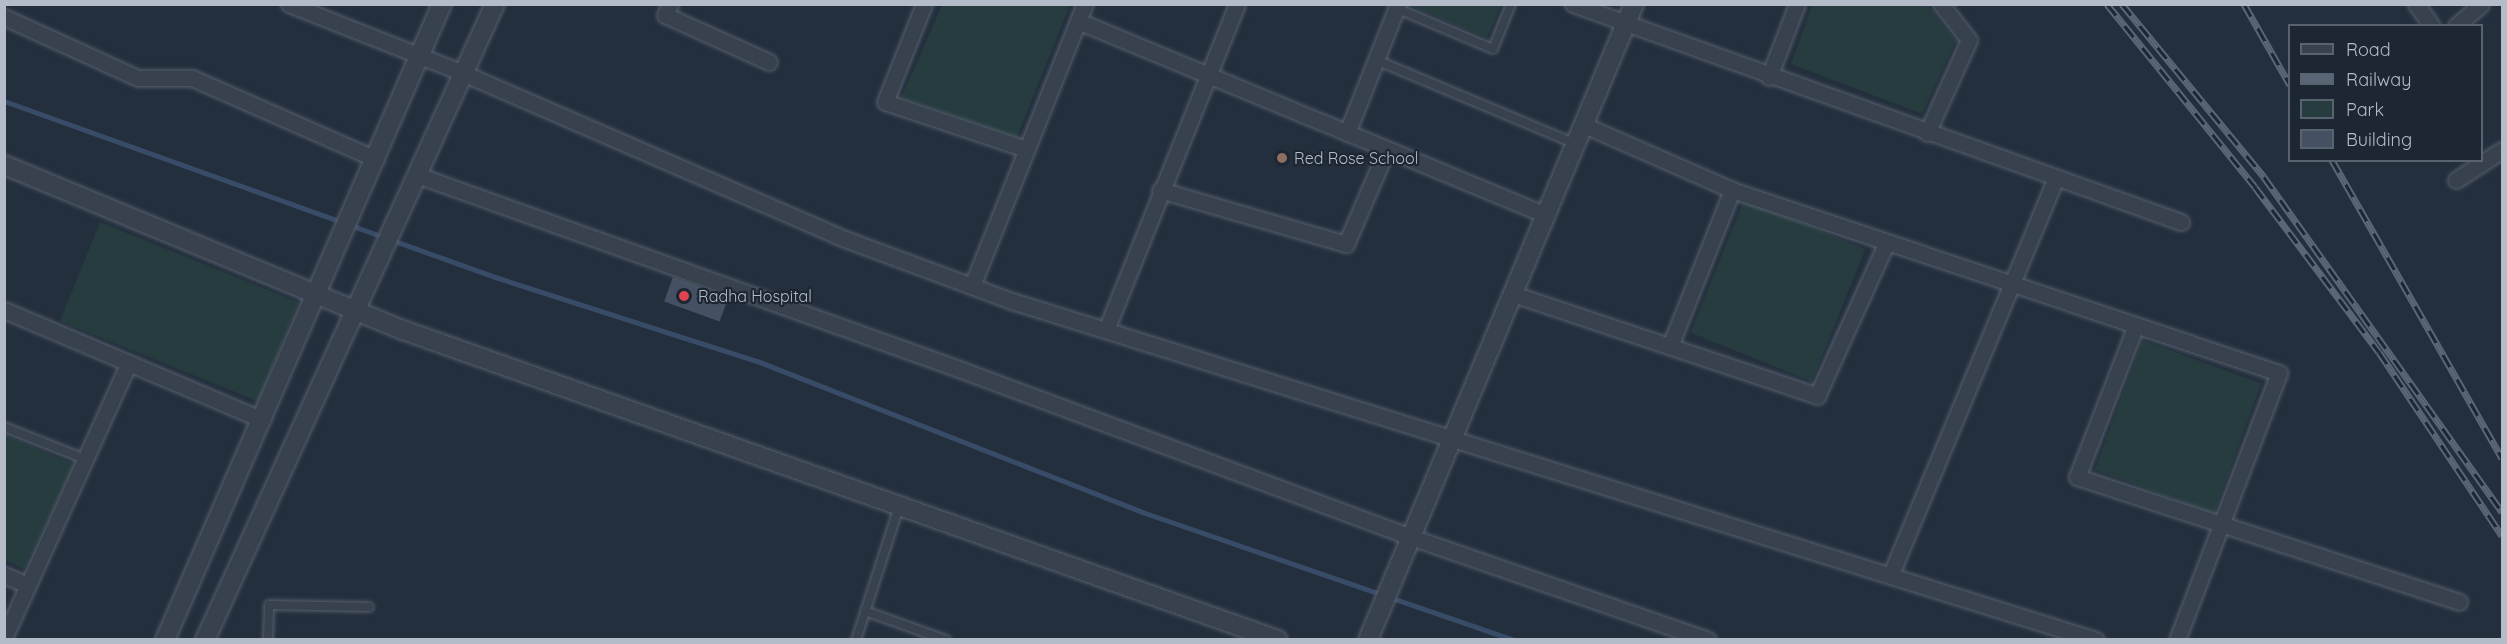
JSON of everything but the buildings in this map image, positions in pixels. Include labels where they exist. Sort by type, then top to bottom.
[{"type":"street","points":[[165,639],[318,295],[442,4]]},
{"type":"street","points":[[205,639],[495,4]]},
{"type":"street","points":[[670,4],[665,15],[769,62]]},
{"type":"street","points":[[924,4],[885,102],[1026,149]]},
{"type":"street","points":[[972,286],[1084,4]]},
{"type":"street","points":[[1106,330],[1160,190],[1237,4]]},
{"type":"street","points":[[1573,4],[1625,26],[2181,222]]},
{"type":"street","points":[[1368,639],[1634,4]]},
{"type":"street","points":[[1769,77],[1797,4]]},
{"type":"street","points":[[1927,133],[1969,40],[1941,4]]},
{"type":"street","points":[[2416,4],[2431,24]]},
{"type":"street","points":[[2458,24],[2481,4]]},
{"type":"street","points":[[290,5],[419,58],[463,73],[837,236],[972,286],[1106,330],[2096,639]]},
{"type":"street","points":[[1347,133],[1397,7]]},
{"type":"street","points":[[4,17],[138,78],[192,78],[376,159]]},
{"type":"street","points":[[1078,21],[1546,215]]},
{"type":"street","points":[[1584,125],[1732,190],[2279,373],[2177,639]]},
{"type":"street","points":[[1160,190],[1346,244],[1387,149]]},
{"type":"street","points":[[2456,180],[2502,150]]},
{"type":"street","points":[[4,165],[355,310],[1239,633],[1278,639]]},
{"type":"street","points":[[417,176],[959,369],[1411,537],[1708,639]]},
{"type":"street","points":[[1891,574],[2056,178]]},
{"type":"street","points":[[1670,346],[1732,190]]},
{"type":"street","points":[[1513,294],[1817,396],[1887,242]]},
{"type":"street","points":[[4,310],[263,420]]},
{"type":"street","points":[[2136,325],[2077,477],[2459,602]]},
{"type":"street","points":[[4,638],[129,363]]},
{"type":"street","points":[[4,575],[28,585]]},
{"type":"lane","points":[[1397,7],[1493,49],[1511,4]]},
{"type":"lane","points":[[1376,60],[1576,144]]},
{"type":"lane","points":[[4,427],[85,459]]},
{"type":"lane","points":[[856,639],[899,507]]},
{"type":"lane","points":[[268,639],[269,605],[369,607]]},
{"type":"lane","points":[[865,612],[932,637],[946,639]]},
{"type":"green space","points":[[942,5],[1070,5],[1017,137],[901,98]]},
{"type":"green space","points":[[1408,5],[1501,5],[1487,38]]},
{"type":"green space","points":[[1812,5],[1928,5],[1956,41],[1922,114],[1791,64]]},
{"type":"green space","points":[[1744,200],[1865,249],[1812,382],[1690,333]]},
{"type":"green space","points":[[100,222],[298,302],[258,401],[60,321]]},
{"type":"green space","points":[[2142,340],[2261,383],[2214,513],[2095,470]]},
{"type":"green space","points":[[5,435],[74,464],[24,569],[5,560]]},
{"type":"waterway","points":[[4,101],[495,277],[757,361],[1142,512],[1514,640]]},
{"type":"railway","points":[[2107,4],[2255,187],[2379,352],[2502,536]]},
{"type":"railway","points":[[2122,4],[2264,177],[2502,512]]},
{"type":"railway","points":[[2244,4],[2288,81]]},
{"type":"railway","points":[[2333,162],[2502,458]]},
{"type":"place","name":"Red Rose School","points":[[1282,158]]},
{"type":"place","name":"Radha Hospital","points":[[684,296]]}]
